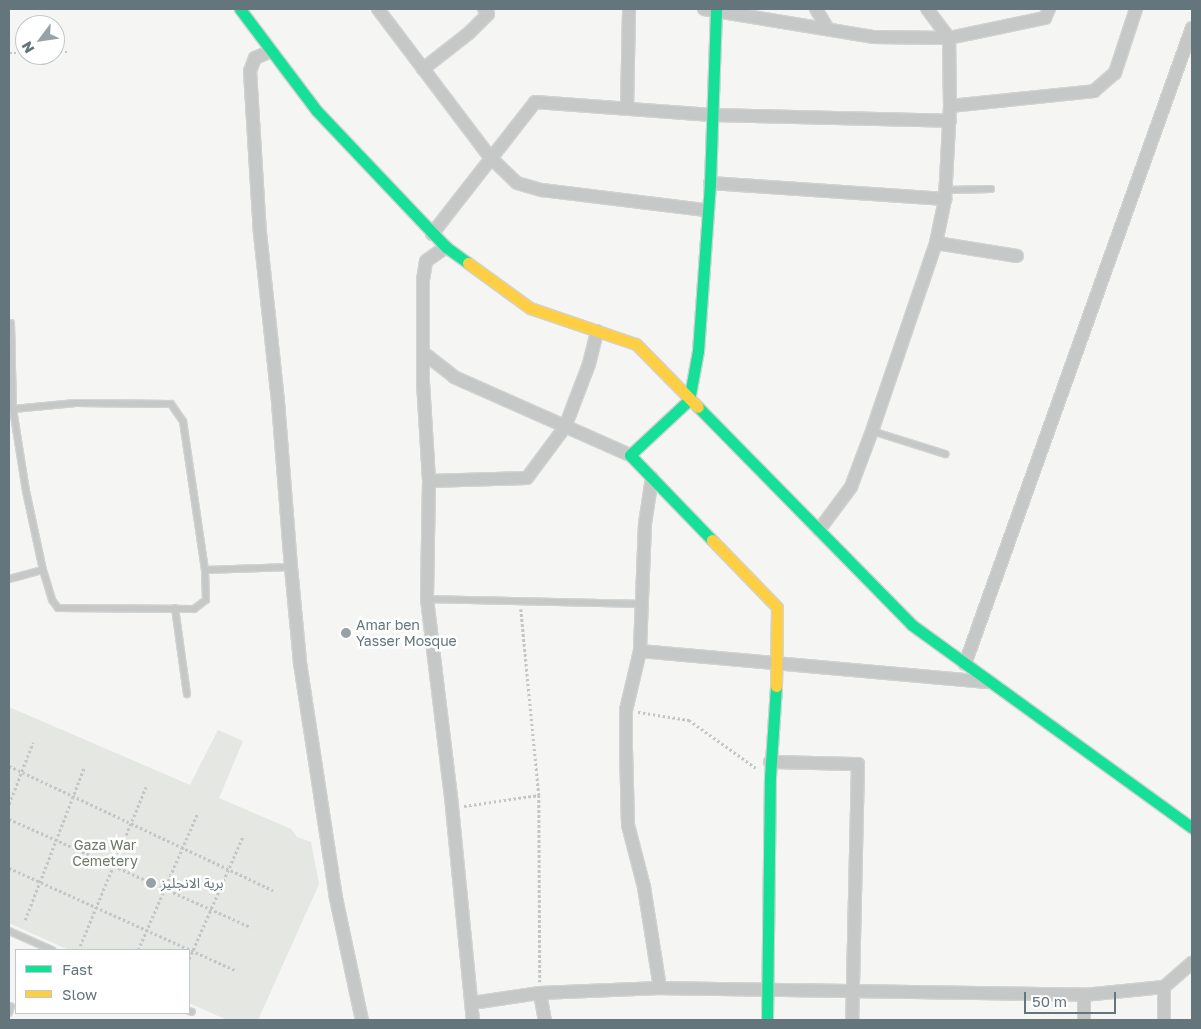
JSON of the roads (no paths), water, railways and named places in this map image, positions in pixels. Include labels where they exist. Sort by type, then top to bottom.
[{"type":"street","points":[[240,9],[269,52],[316,110],[446,247],[530,308],[636,344],[689,400],[912,624],[987,682],[1192,828]]},
{"type":"street","points":[[378,9],[490,157],[517,183],[525,186],[706,210]]},
{"type":"street","points":[[423,68],[469,32],[488,14],[484,9]]},
{"type":"street","points":[[627,108],[630,9]]},
{"type":"street","points":[[816,9],[827,27]]},
{"type":"street","points":[[819,530],[851,487],[936,243],[946,195],[950,121],[949,38],[927,9]]},
{"type":"street","points":[[950,106],[1094,91],[1115,73],[1136,9]]},
{"type":"street","points":[[630,455],[689,400],[698,352],[706,210],[710,183],[718,10],[827,27],[873,37],[949,38],[1045,12]]},
{"type":"street","points":[[965,664],[1192,28]]},
{"type":"street","points":[[269,52],[255,58],[250,72],[260,234],[278,402],[300,663],[336,898],[362,1020]]},
{"type":"street","points":[[432,234],[490,157],[535,102],[712,115],[950,121]]},
{"type":"street","points":[[710,183],[946,195]]},
{"type":"street","points":[[936,243],[1017,256]]},
{"type":"street","points":[[446,247],[426,261],[423,279],[425,354],[423,382],[430,481],[427,599],[452,808],[460,916],[473,1020]]},
{"type":"street","points":[[430,481],[527,478],[565,427],[589,364],[597,331]]},
{"type":"street","points":[[425,354],[454,377],[630,455],[777,607],[778,663],[770,762],[767,1020]]},
{"type":"street","points":[[652,478],[645,524],[640,651],[626,710],[628,825],[644,887],[660,988]]},
{"type":"street","points":[[640,651],[987,682]]},
{"type":"street","points":[[770,762],[858,764],[852,1020]]},
{"type":"street","points":[[472,1003],[540,993],[660,988],[1084,995],[1164,987],[1192,963]]},
{"type":"street","points":[[1164,987],[1164,1020]]},
{"type":"street","points":[[540,993],[545,1020]]},
{"type":"street","points":[[1084,995],[1084,1020]]},
{"type":"lane","points":[[946,195],[991,189]]},
{"type":"lane","points":[[11,323],[13,409],[26,492],[43,570],[52,600],[64,610],[175,608],[194,610],[206,600],[205,570],[183,421],[171,404],[76,403],[13,409]]},
{"type":"lane","points":[[872,431],[945,454]]},
{"type":"lane","points":[[205,570],[291,567]]},
{"type":"lane","points":[[9,579],[43,570]]},
{"type":"lane","points":[[427,599],[641,604]]},
{"type":"lane","points":[[175,608],[187,694]]},
{"type":"lane","points":[[9,932],[50,949]]},
{"type":"lane","points":[[9,1013],[11,1006]]},
{"type":"place","name":"Amar ben Yasser Mosque","points":[[346,633]]},
{"type":"place","name":"برية الانجليز","points":[[151,883]]},
{"type":"park label","name":"Gaza War Cemetery","points":[[105,854]]}]
